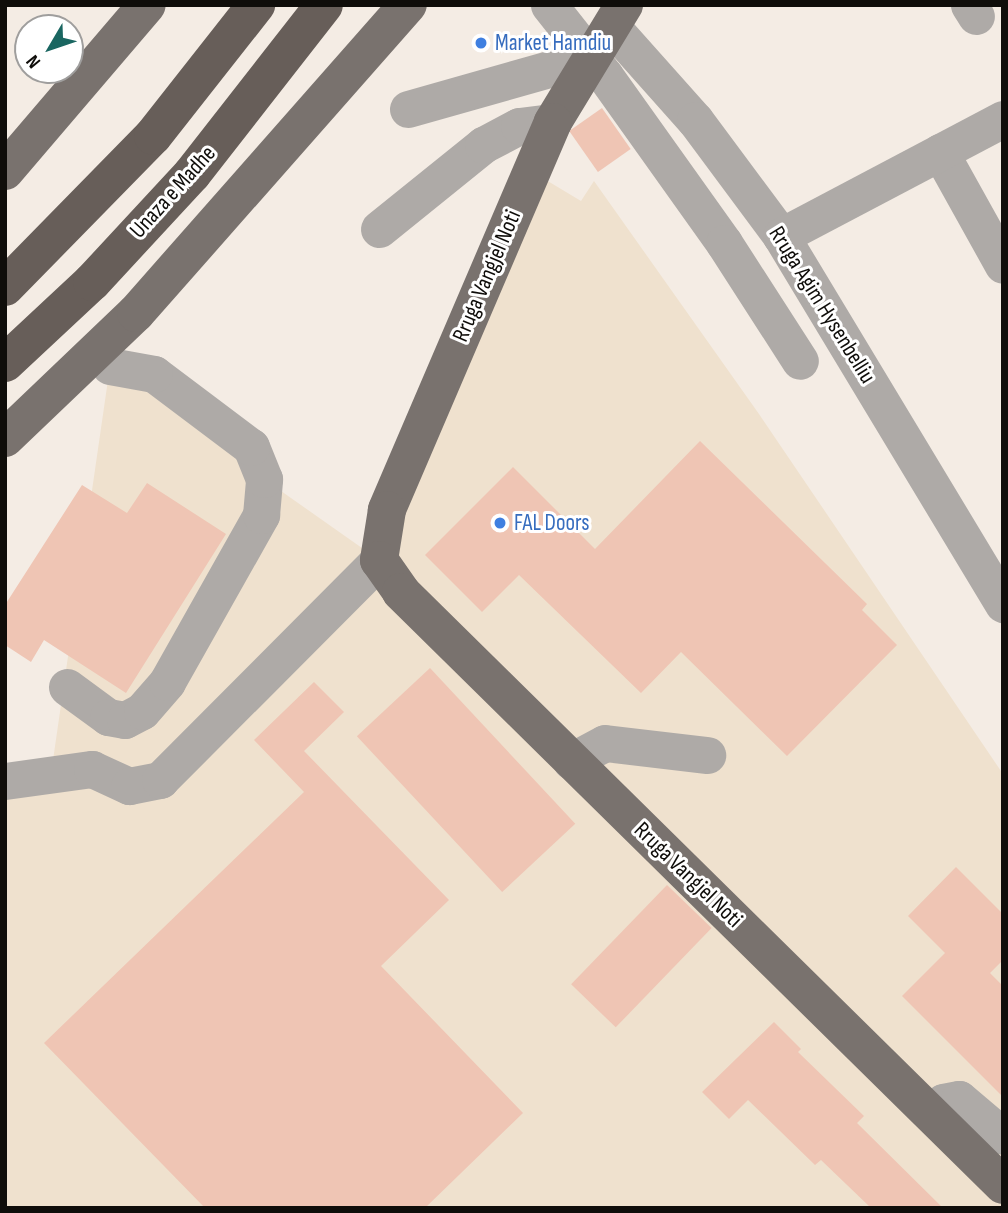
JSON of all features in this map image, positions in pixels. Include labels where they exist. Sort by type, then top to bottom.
[{"type":"highway","points":[[5,287],[153,135],[256,5]]},
{"type":"highway","name":"Unaza e Madhe","points":[[5,363],[92,282],[192,174],[324,5]]},
{"type":"main road","points":[[5,171],[147,5]]},
{"type":"main road","points":[[5,438],[136,313],[408,5]]},
{"type":"main road","name":"Rruga Vangjel Noti","points":[[609,30],[552,122],[387,510],[379,560],[401,592],[1003,1185]]},
{"type":"street","points":[[549,5],[609,30],[724,243],[800,361]]},
{"type":"street","points":[[408,109],[609,30]]},
{"type":"street","name":"Rruga Agim Hysenbelliu","points":[[609,30],[695,120],[781,236],[1003,604]]},
{"type":"street","points":[[781,236],[1003,119]]},
{"type":"street","points":[[380,229],[483,145],[519,126],[552,122]]},
{"type":"street","points":[[940,152],[1003,265]]},
{"type":"street","points":[[67,687],[108,717],[125,720],[142,711],[167,682],[261,515],[264,479],[251,447],[154,374],[110,366]]},
{"type":"street","points":[[5,780],[92,769],[129,786],[160,780],[379,560]]},
{"type":"street","points":[[572,761],[606,743],[706,755]]},
{"type":"street","points":[[933,1116],[943,1102],[959,1099],[1003,1136]]},
{"type":"shaded area","points":[[541,177],[581,201],[594,181],[759,414],[1003,774],[1003,1208],[5,1208],[5,789],[51,774],[110,366],[154,374],[264,479],[379,560]]},
{"type":"building","points":[[602,108],[631,149],[598,172],[569,131]]},
{"type":"building","points":[[700,441],[867,604],[862,610],[897,645],[787,756],[681,652],[641,693],[519,575],[482,612],[425,555],[513,467],[595,549]]},
{"type":"building","points":[[147,483],[226,534],[126,693],[44,640],[31,662],[5,645],[5,605],[82,485],[127,513]]},
{"type":"building","points":[[430,668],[575,824],[502,892],[357,736]]},
{"type":"building","points":[[314,682],[344,712],[304,751],[449,900],[381,966],[523,1113],[425,1208],[205,1208],[44,1043],[304,792],[254,740]]},
{"type":"building","points":[[956,867],[1003,914],[1003,960],[990,973],[1003,986],[1003,1097],[902,996],[945,953],[908,916]]},
{"type":"building","points":[[667,885],[712,928],[616,1027],[571,984]]},
{"type":"building","points":[[774,1022],[801,1049],[798,1052],[864,1116],[857,1123],[943,1208],[871,1208],[821,1160],[815,1165],[748,1100],[729,1119],[702,1092]]},
{"type":"place","name":"Market Hamdiu","points":[[481,43]]},
{"type":"place","name":"FAL Doors","points":[[500,523]]}]
